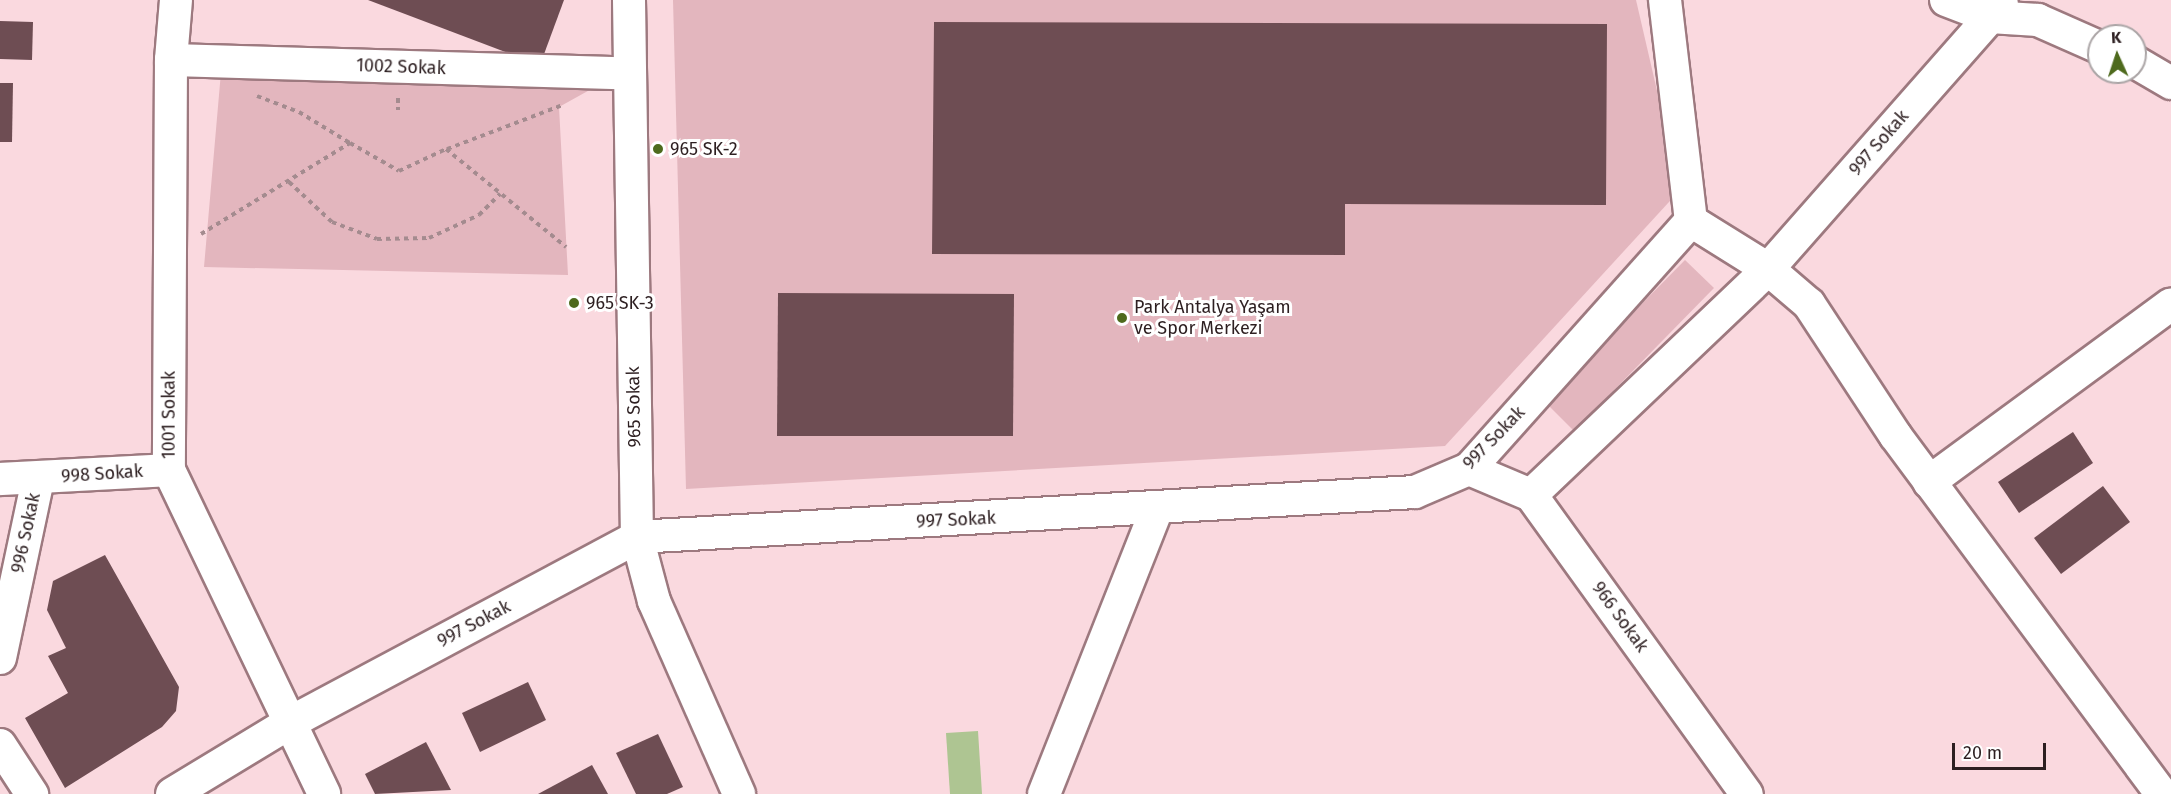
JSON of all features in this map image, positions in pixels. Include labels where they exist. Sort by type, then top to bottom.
[{"type":"street","name":"1001 Sokak","points":[[176,0],[171,60],[169,470],[324,794]]},
{"type":"street","name":"965 Sokak","points":[[629,0],[637,537],[654,601],[739,794]]},
{"type":"street","points":[[1665,0],[1691,221],[1768,269],[1809,304],[1929,482],[2162,794]]},
{"type":"street","points":[[1946,0],[1997,9],[2038,20],[2087,42]]},
{"type":"street","name":"997 Sokak","points":[[1531,495],[1768,269],[1997,9]]},
{"type":"street","name":"1002 Sokak","points":[[171,60],[630,74]]},
{"type":"street","points":[[2147,69],[2171,82]]},
{"type":"street","name":"997 Sokak","points":[[172,794],[291,722],[637,537],[1415,492],[1469,469],[1691,221]]},
{"type":"street","points":[[1929,482],[2171,304]]},
{"type":"street","points":[[1469,469],[1531,495]]},
{"type":"street","name":"998 Sokak","points":[[0,479],[38,479],[169,470]]},
{"type":"street","name":"996 Sokak","points":[[0,658],[38,479]]},
{"type":"street","name":"966 Sokak","points":[[1531,495],[1747,794]]},
{"type":"street","points":[[1044,794],[1157,508]]},
{"type":"street","points":[[0,745],[32,794]]},
{"type":"path","points":[[250,93],[300,112],[399,171],[446,149],[559,107]]},
{"type":"path","points":[[208,231],[350,143]]},
{"type":"path","points":[[446,149],[566,247]]},
{"type":"path","points":[[289,182],[332,222],[377,239],[429,238],[479,215],[500,194]]},
{"type":"shaded area","name":"Park Antalya Yaşam ve Spor Merkezi","points":[[673,0],[1636,0],[1680,190],[1445,446],[686,489]]},
{"type":"shaded area","points":[[221,72],[595,87],[559,107],[568,275],[204,267]]},
{"type":"shaded area","points":[[1685,260],[1714,288],[1574,431],[1545,402]]},
{"type":"shaded area","points":[[978,731],[982,794],[950,794],[946,733]]},
{"type":"building","points":[[368,0],[564,0],[540,65]]},
{"type":"building","points":[[0,21],[33,22],[32,60],[0,59]]},
{"type":"building","points":[[934,22],[1607,24],[1606,205],[1345,204],[1345,255],[932,254]]},
{"type":"building","points":[[0,83],[13,83],[12,142],[0,142]]},
{"type":"building","points":[[778,293],[1014,294],[1013,436],[777,436]]},
{"type":"building","points":[[2073,432],[2093,463],[2019,513],[1998,482]]},
{"type":"building","points":[[2103,486],[2130,522],[2061,574],[2034,538]]},
{"type":"building","points":[[105,555],[179,687],[176,711],[162,727],[65,788],[25,718],[68,693],[48,656],[66,648],[47,610],[53,581]]},
{"type":"building","points":[[528,682],[546,720],[480,752],[462,713]]},
{"type":"building","points":[[658,734],[683,787],[667,794],[636,794],[616,753]]},
{"type":"building","points":[[426,742],[451,790],[375,794],[365,774]]},
{"type":"building","points":[[592,765],[608,794],[538,794]]},
{"type":"place","name":"965 SK-2","points":[[658,149]]},
{"type":"place","name":"965 SK-3","points":[[574,303]]},
{"type":"place","name":"Park Antalya Yaşam ve Spor Merkezi","points":[[1122,318]]}]
